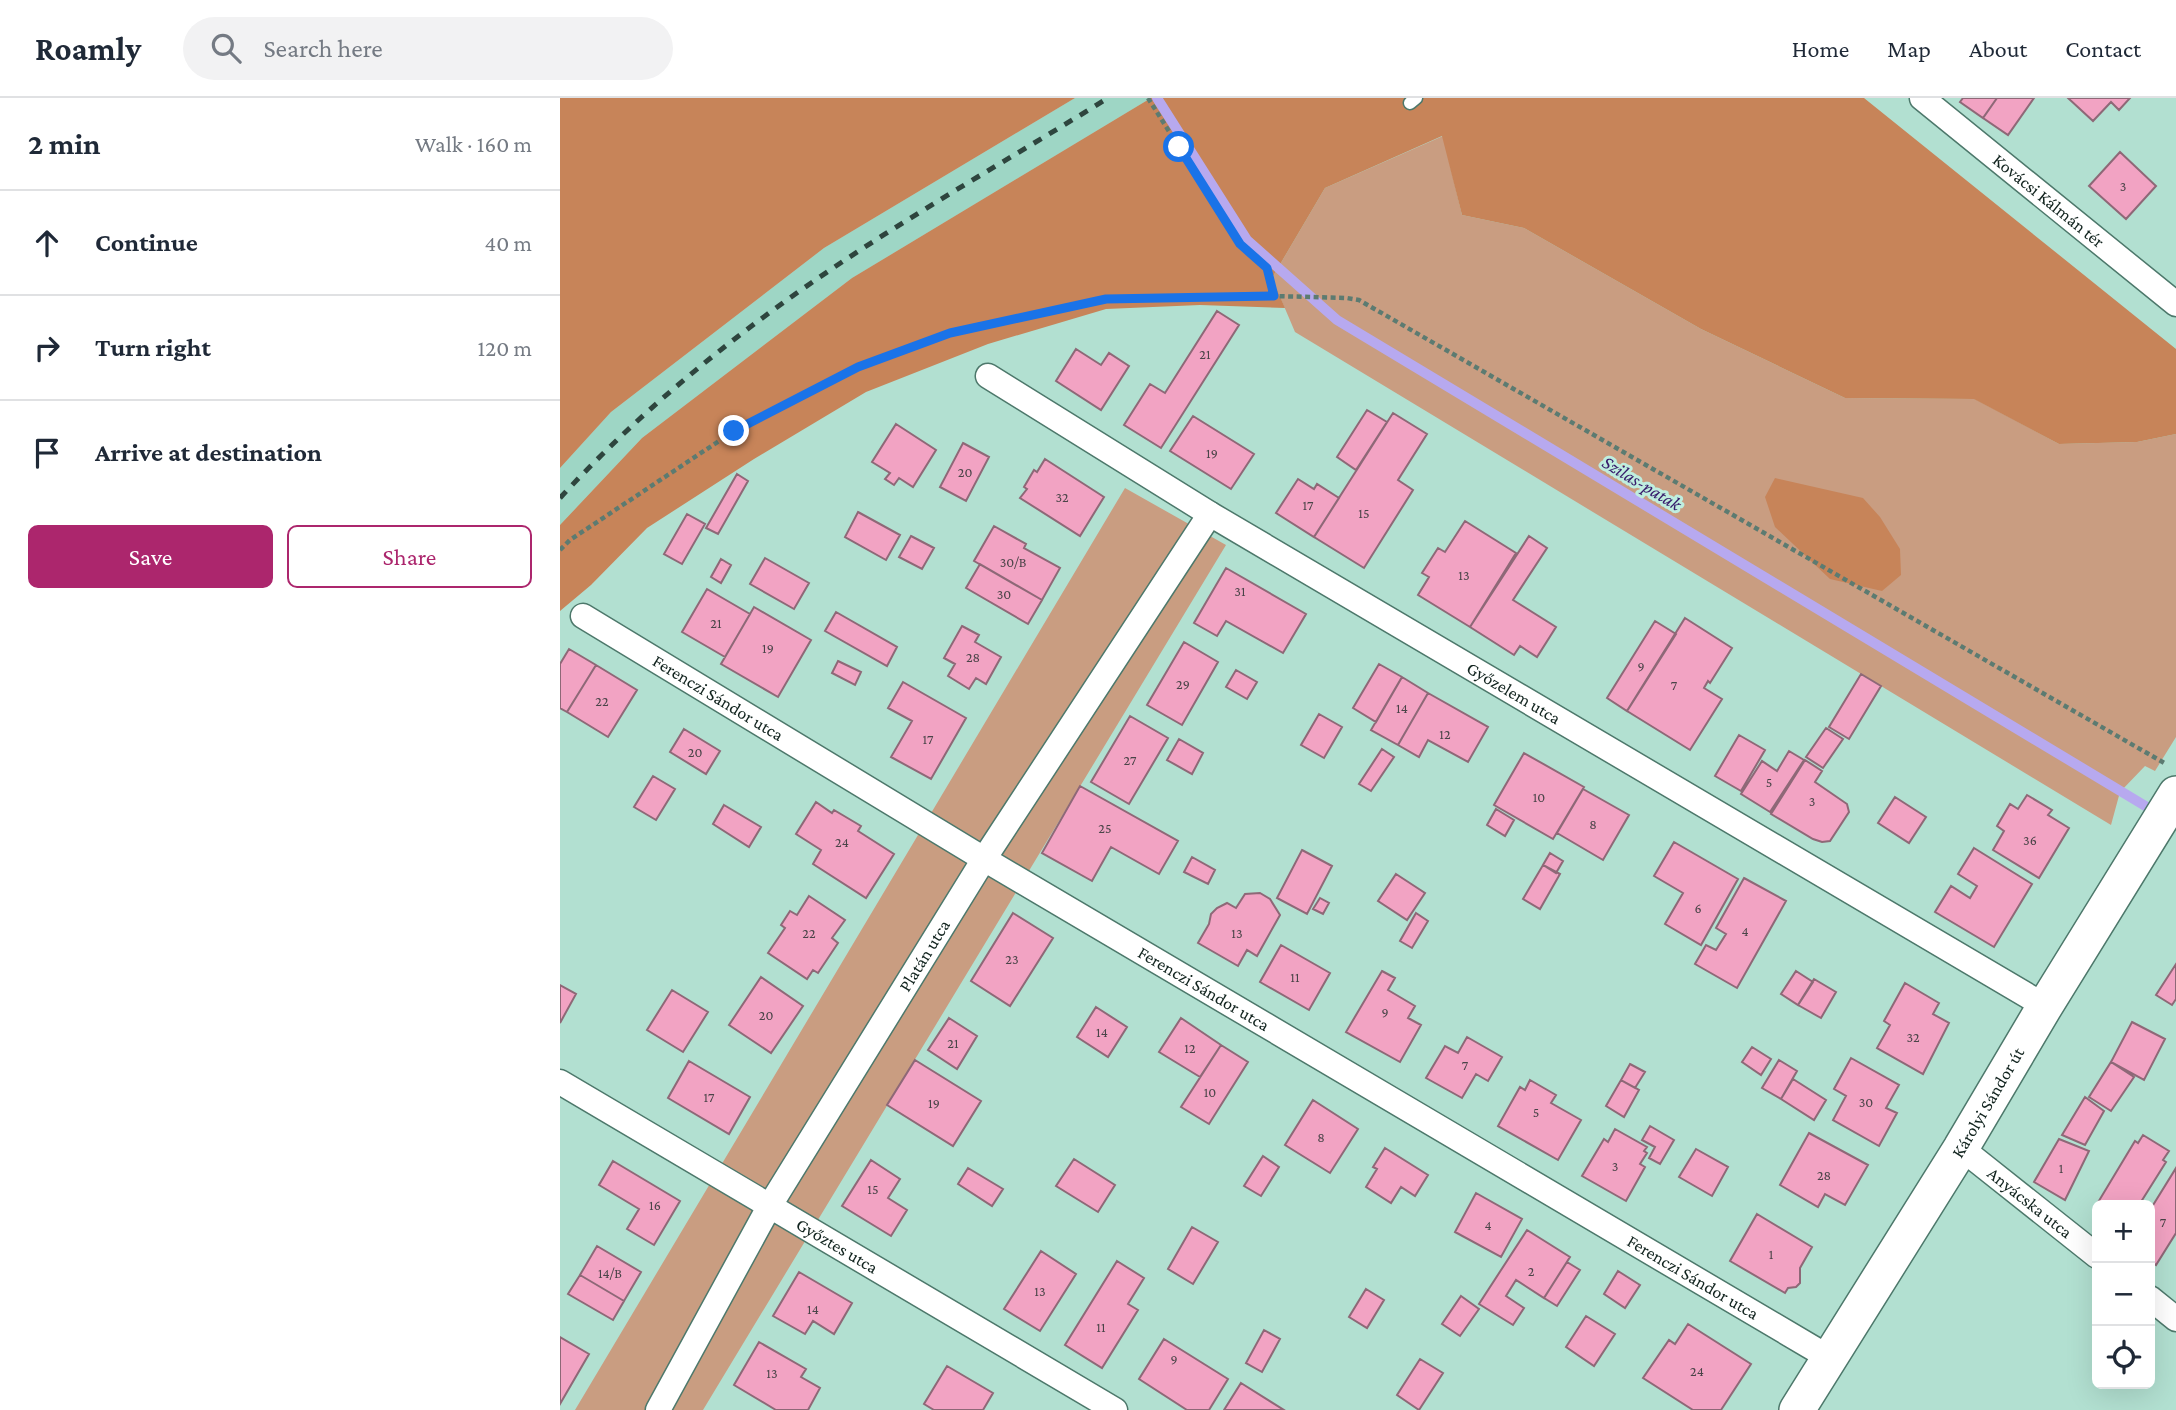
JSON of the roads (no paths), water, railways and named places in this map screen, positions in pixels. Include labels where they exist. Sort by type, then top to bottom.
[{"type":"street","name":"Kovácsi Kálmán tér","points":[[1922,98],[2176,304]]},
{"type":"street","name":"Győzelem utca","points":[[988,376],[1210,514],[2045,1006]]},
{"type":"street","name":"Platán utca","points":[[658,1410],[769,1207],[984,859],[1210,514]]},
{"type":"street","name":"Ferenczi Sándor utca","points":[[583,616],[984,859],[1828,1357]]},
{"type":"street","name":"Károlyi Sándor út","points":[[1797,1410],[1961,1148],[2176,794]]},
{"type":"street","name":"Győztes utca","points":[[560,1083],[1115,1410]]},
{"type":"street","name":"Anyácska utca","points":[[1961,1148],[2092,1252]]},
{"type":"street","points":[[2155,1302],[2176,1319]]},
{"type":"waterway","name":"Szilas-patak","points":[[1157,98],[1247,240],[1337,320],[2157,813]]},
{"type":"railway","points":[[560,498],[592,464],[660,401],[731,342],[806,286],[877,239],[1108,98]]}]
